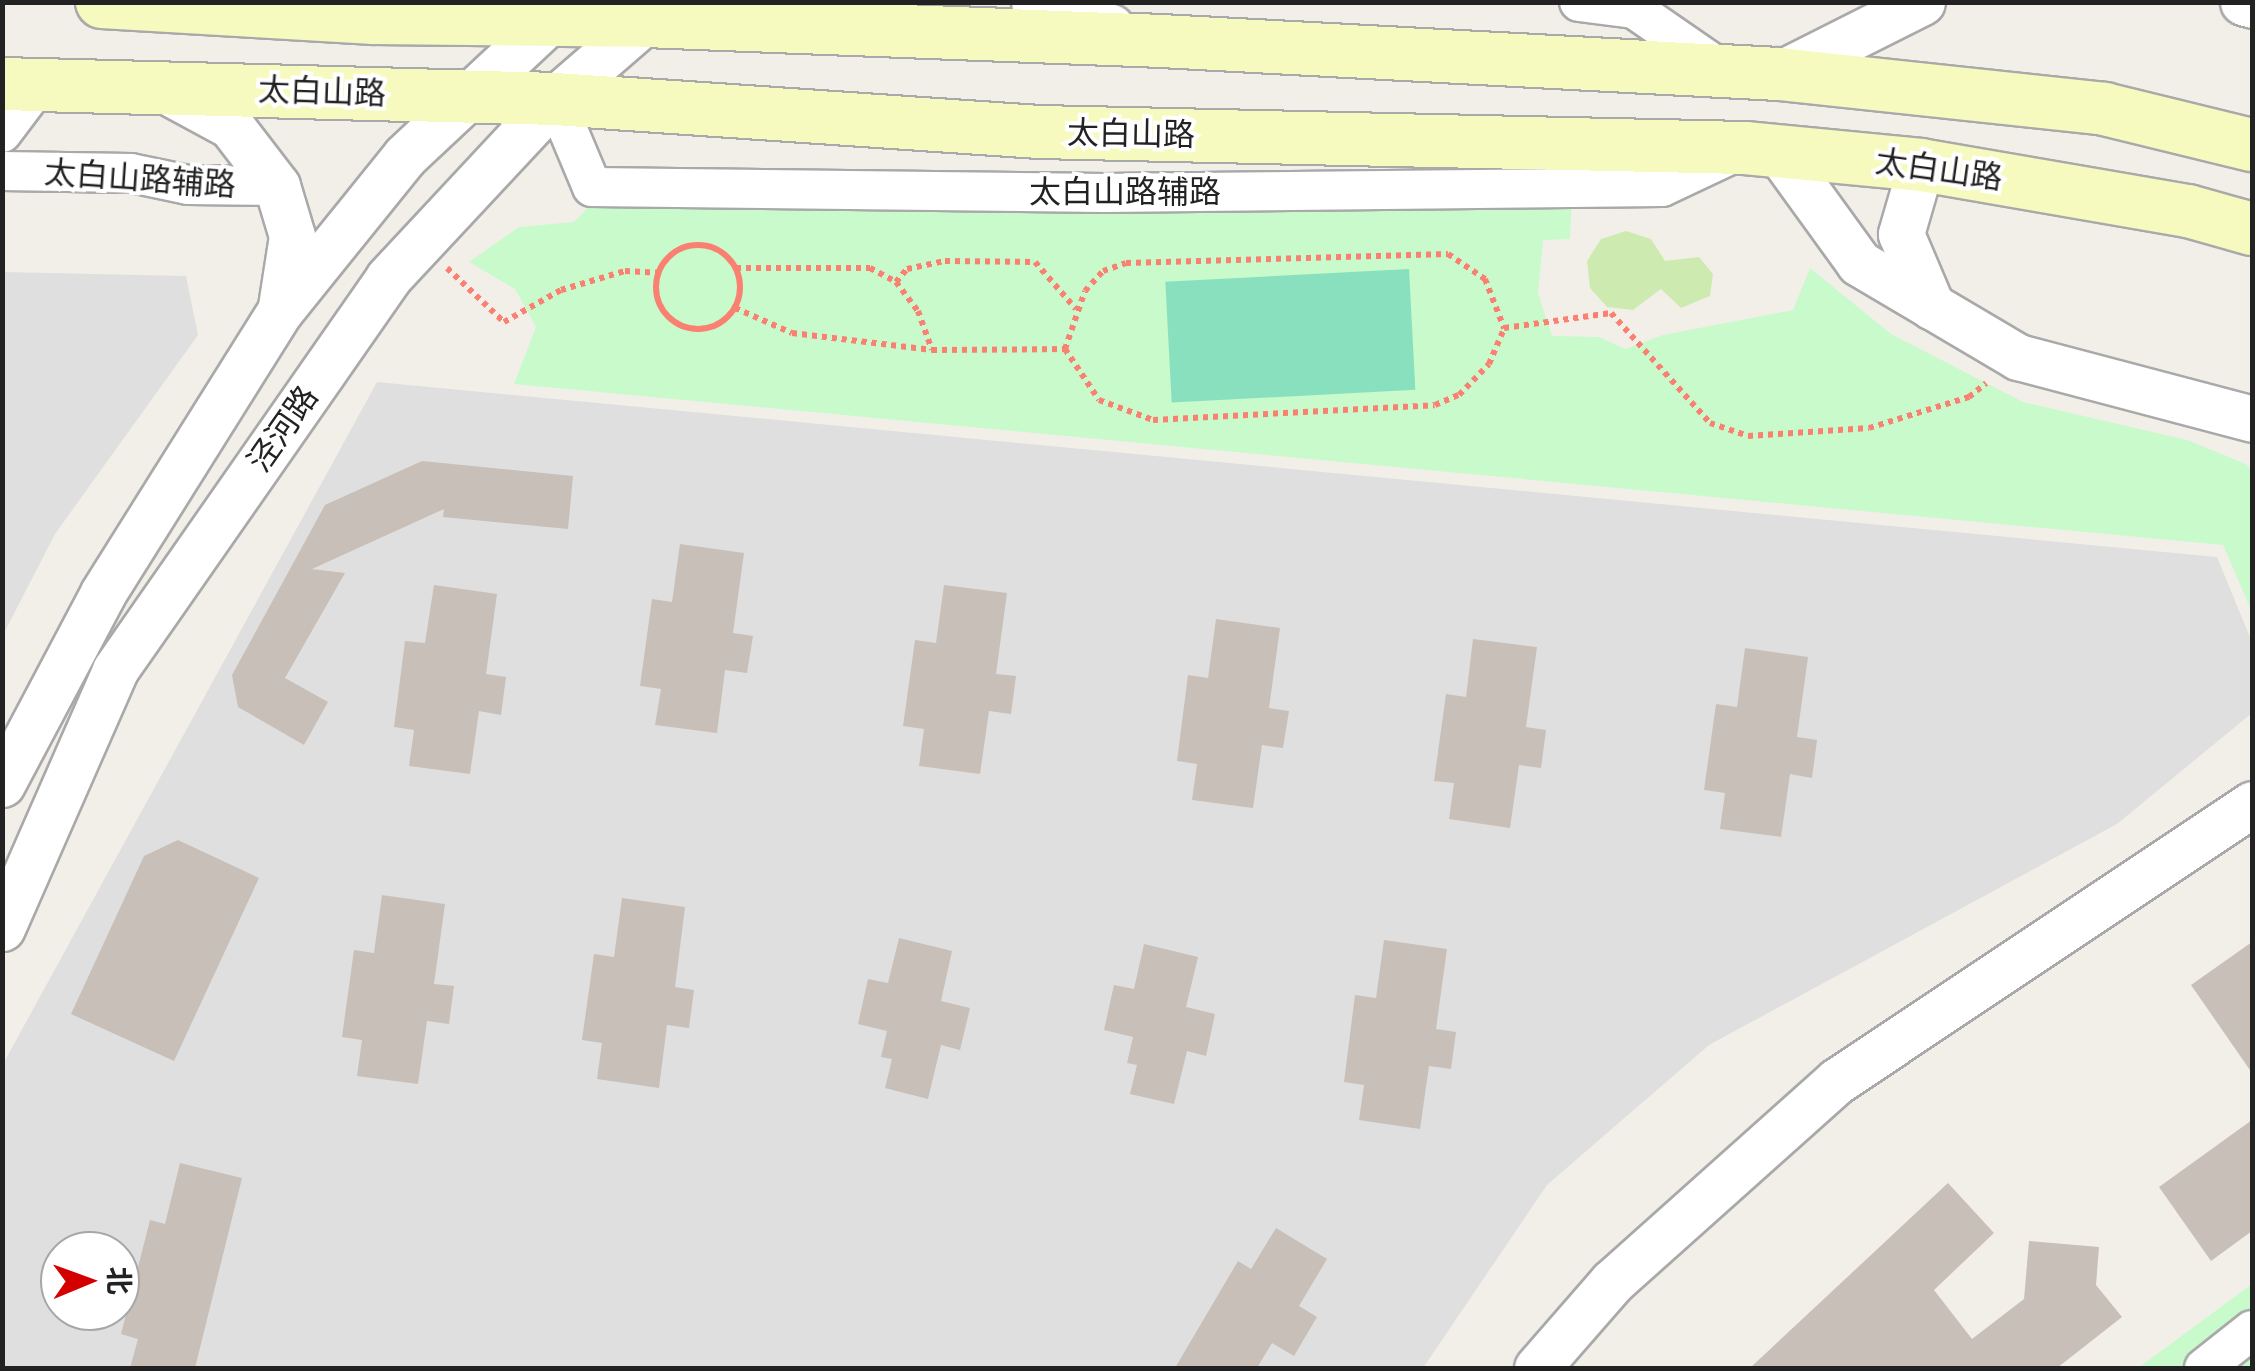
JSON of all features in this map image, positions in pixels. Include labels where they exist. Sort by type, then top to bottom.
[{"type":"main road","points":[[102,2],[374,18],[559,11],[655,12],[1779,74],[2104,109],[2252,145]]},
{"type":"main road","name":"太白山路","points":[[21,84],[555,99],[1038,132],[1761,149],[1922,165],[2188,210],[2252,229]]},
{"type":"street","points":[[1034,2],[1161,41]]},
{"type":"street","points":[[1579,2],[1634,10],[1724,71]]},
{"type":"street","points":[[1779,74],[1922,2]]},
{"type":"street","points":[[2243,2],[2252,5]]},
{"type":"street","name":"泾河路","points":[[2,784],[103,593],[280,311],[405,156],[559,11]]},
{"type":"street","name":"泾河路","points":[[2,928],[116,670],[388,278],[555,99],[655,12]]},
{"type":"street","points":[[2,134],[21,84]]},
{"type":"street","points":[[157,86],[230,126],[277,186],[292,236],[280,311]]},
{"type":"street","name":"太白山路辅路","points":[[555,99],[592,187],[1086,192],[1662,187],[1761,149]]},
{"type":"street","points":[[1761,149],[1859,263],[2018,357],[2252,419]]},
{"type":"street","points":[[1922,165],[1901,234],[1932,307]]},
{"type":"street","name":"太白山路辅路","points":[[2,171],[131,173],[188,185],[277,186]]},
{"type":"street","points":[[1538,1368],[1612,1282],[1837,1081],[2252,804]]},
{"type":"street","points":[[2204,1368],[2252,1330]]},
{"type":"path","points":[[688,245],[716,248],[736,268],[740,294],[735,308],[714,326],[687,328],[664,313],[655,287],[658,273],[664,260],[688,245]]},
{"type":"path","points":[[1448,254],[1485,278],[1504,328],[1489,364],[1459,394],[1435,405],[1153,420],[1100,400],[1065,349],[1076,309],[1103,271],[1126,263],[1448,254]]},
{"type":"path","points":[[458,256],[447,268],[504,322],[561,290],[626,270],[658,273]]},
{"type":"path","points":[[896,282],[907,269],[946,261],[1035,262],[1076,309]]},
{"type":"path","points":[[736,268],[870,268],[896,282],[918,312],[932,350]]},
{"type":"path","points":[[735,308],[792,332],[932,350],[1065,349]]},
{"type":"path","points":[[1504,328],[1610,313],[1710,424],[1748,436],[1868,428],[1931,412],[1969,397],[2018,357]]},
{"type":"shaded area","points":[[3,272],[186,276],[198,335],[55,534],[3,635]]},
{"type":"shaded area","points":[[377,382],[2217,557],[2252,642],[2252,713],[2117,824],[1709,1045],[1547,1185],[1423,1368],[3,1368],[3,1064]]},
{"type":"green space","points":[[1572,197],[1570,239],[1543,240],[1538,293],[1552,336],[1599,337],[1625,349],[1663,335],[1793,310],[1810,268],[1891,334],[2023,402],[2187,440],[2246,464],[2252,472],[2252,612],[2223,545],[514,384],[536,327],[515,289],[469,262],[519,227],[574,222],[595,200]]},
{"type":"green space","points":[[1626,231],[1651,239],[1665,261],[1699,257],[1713,274],[1710,296],[1681,308],[1661,289],[1633,310],[1607,307],[1590,288],[1587,261],[1601,239]]},
{"type":"green space","points":[[1409,269],[1415,390],[1172,403],[1165,282]]},
{"type":"green space","points":[[2252,1284],[2252,1368],[2138,1368]]},
{"type":"building","points":[[422,461],[573,476],[568,529],[443,517],[444,509],[312,569],[345,573],[285,678],[328,702],[304,745],[238,707],[232,675],[325,505]]},
{"type":"building","points":[[680,544],[744,553],[733,633],[753,636],[747,673],[725,670],[717,733],[655,725],[661,689],[640,686],[652,599],[672,602]]},
{"type":"building","points":[[434,585],[497,594],[486,674],[506,677],[501,715],[479,711],[470,774],[409,766],[414,730],[394,727],[405,641],[425,643]]},
{"type":"building","points":[[944,585],[1007,593],[996,674],[1016,676],[1011,714],[989,711],[980,774],[919,766],[924,729],[903,726],[915,640],[936,643]]},
{"type":"building","points":[[1216,619],[1280,628],[1269,708],[1289,711],[1283,748],[1262,745],[1253,808],[1192,800],[1197,764],[1177,761],[1188,675],[1208,678]]},
{"type":"building","points":[[1473,639],[1537,647],[1526,727],[1546,730],[1541,768],[1519,765],[1510,828],[1449,819],[1454,783],[1434,781],[1446,694],[1466,697]]},
{"type":"building","points":[[1745,648],[1808,657],[1797,737],[1817,740],[1812,778],[1790,774],[1781,837],[1720,829],[1725,793],[1704,790],[1716,704],[1737,707]]},
{"type":"building","points":[[178,840],[259,878],[174,1061],[71,1014],[144,856]]},
{"type":"building","points":[[382,895],[445,904],[434,984],[454,986],[449,1024],[427,1021],[418,1084],[357,1076],[362,1040],[342,1037],[354,950],[374,953]]},
{"type":"building","points":[[622,898],[685,907],[675,987],[694,990],[689,1028],[667,1025],[659,1088],[597,1079],[602,1043],[582,1040],[594,954],[614,957]]},
{"type":"building","points":[[899,938],[952,951],[941,1001],[970,1008],[960,1050],[941,1045],[928,1099],[885,1088],[892,1059],[881,1057],[887,1031],[858,1024],[868,979],[888,983]]},
{"type":"building","points":[[1384,940],[1447,949],[1436,1029],[1456,1032],[1451,1069],[1429,1066],[1420,1129],[1359,1120],[1364,1085],[1344,1082],[1355,995],[1376,998]]},
{"type":"building","points":[[2252,942],[2252,1073],[2191,985]]},
{"type":"building","points":[[1144,944],[1198,957],[1186,1007],[1215,1014],[1206,1056],[1187,1051],[1174,1104],[1130,1094],[1137,1065],[1127,1063],[1133,1037],[1104,1030],[1114,985],[1134,989]]},
{"type":"building","points":[[2252,1120],[2252,1231],[2211,1261],[2159,1187]]},
{"type":"building","points":[[180,1163],[242,1178],[195,1368],[130,1368],[138,1339],[121,1334],[140,1331],[140,1259],[150,1220],[165,1224]]},
{"type":"building","points":[[1948,1183],[1994,1233],[1934,1290],[1972,1339],[2024,1299],[2029,1241],[2099,1247],[2096,1285],[2122,1317],[2057,1368],[1750,1368]]},
{"type":"building","points":[[1276,1228],[1327,1259],[1299,1306],[1317,1317],[1294,1356],[1272,1343],[1257,1368],[1175,1368],[1238,1261],[1251,1269]]}]
